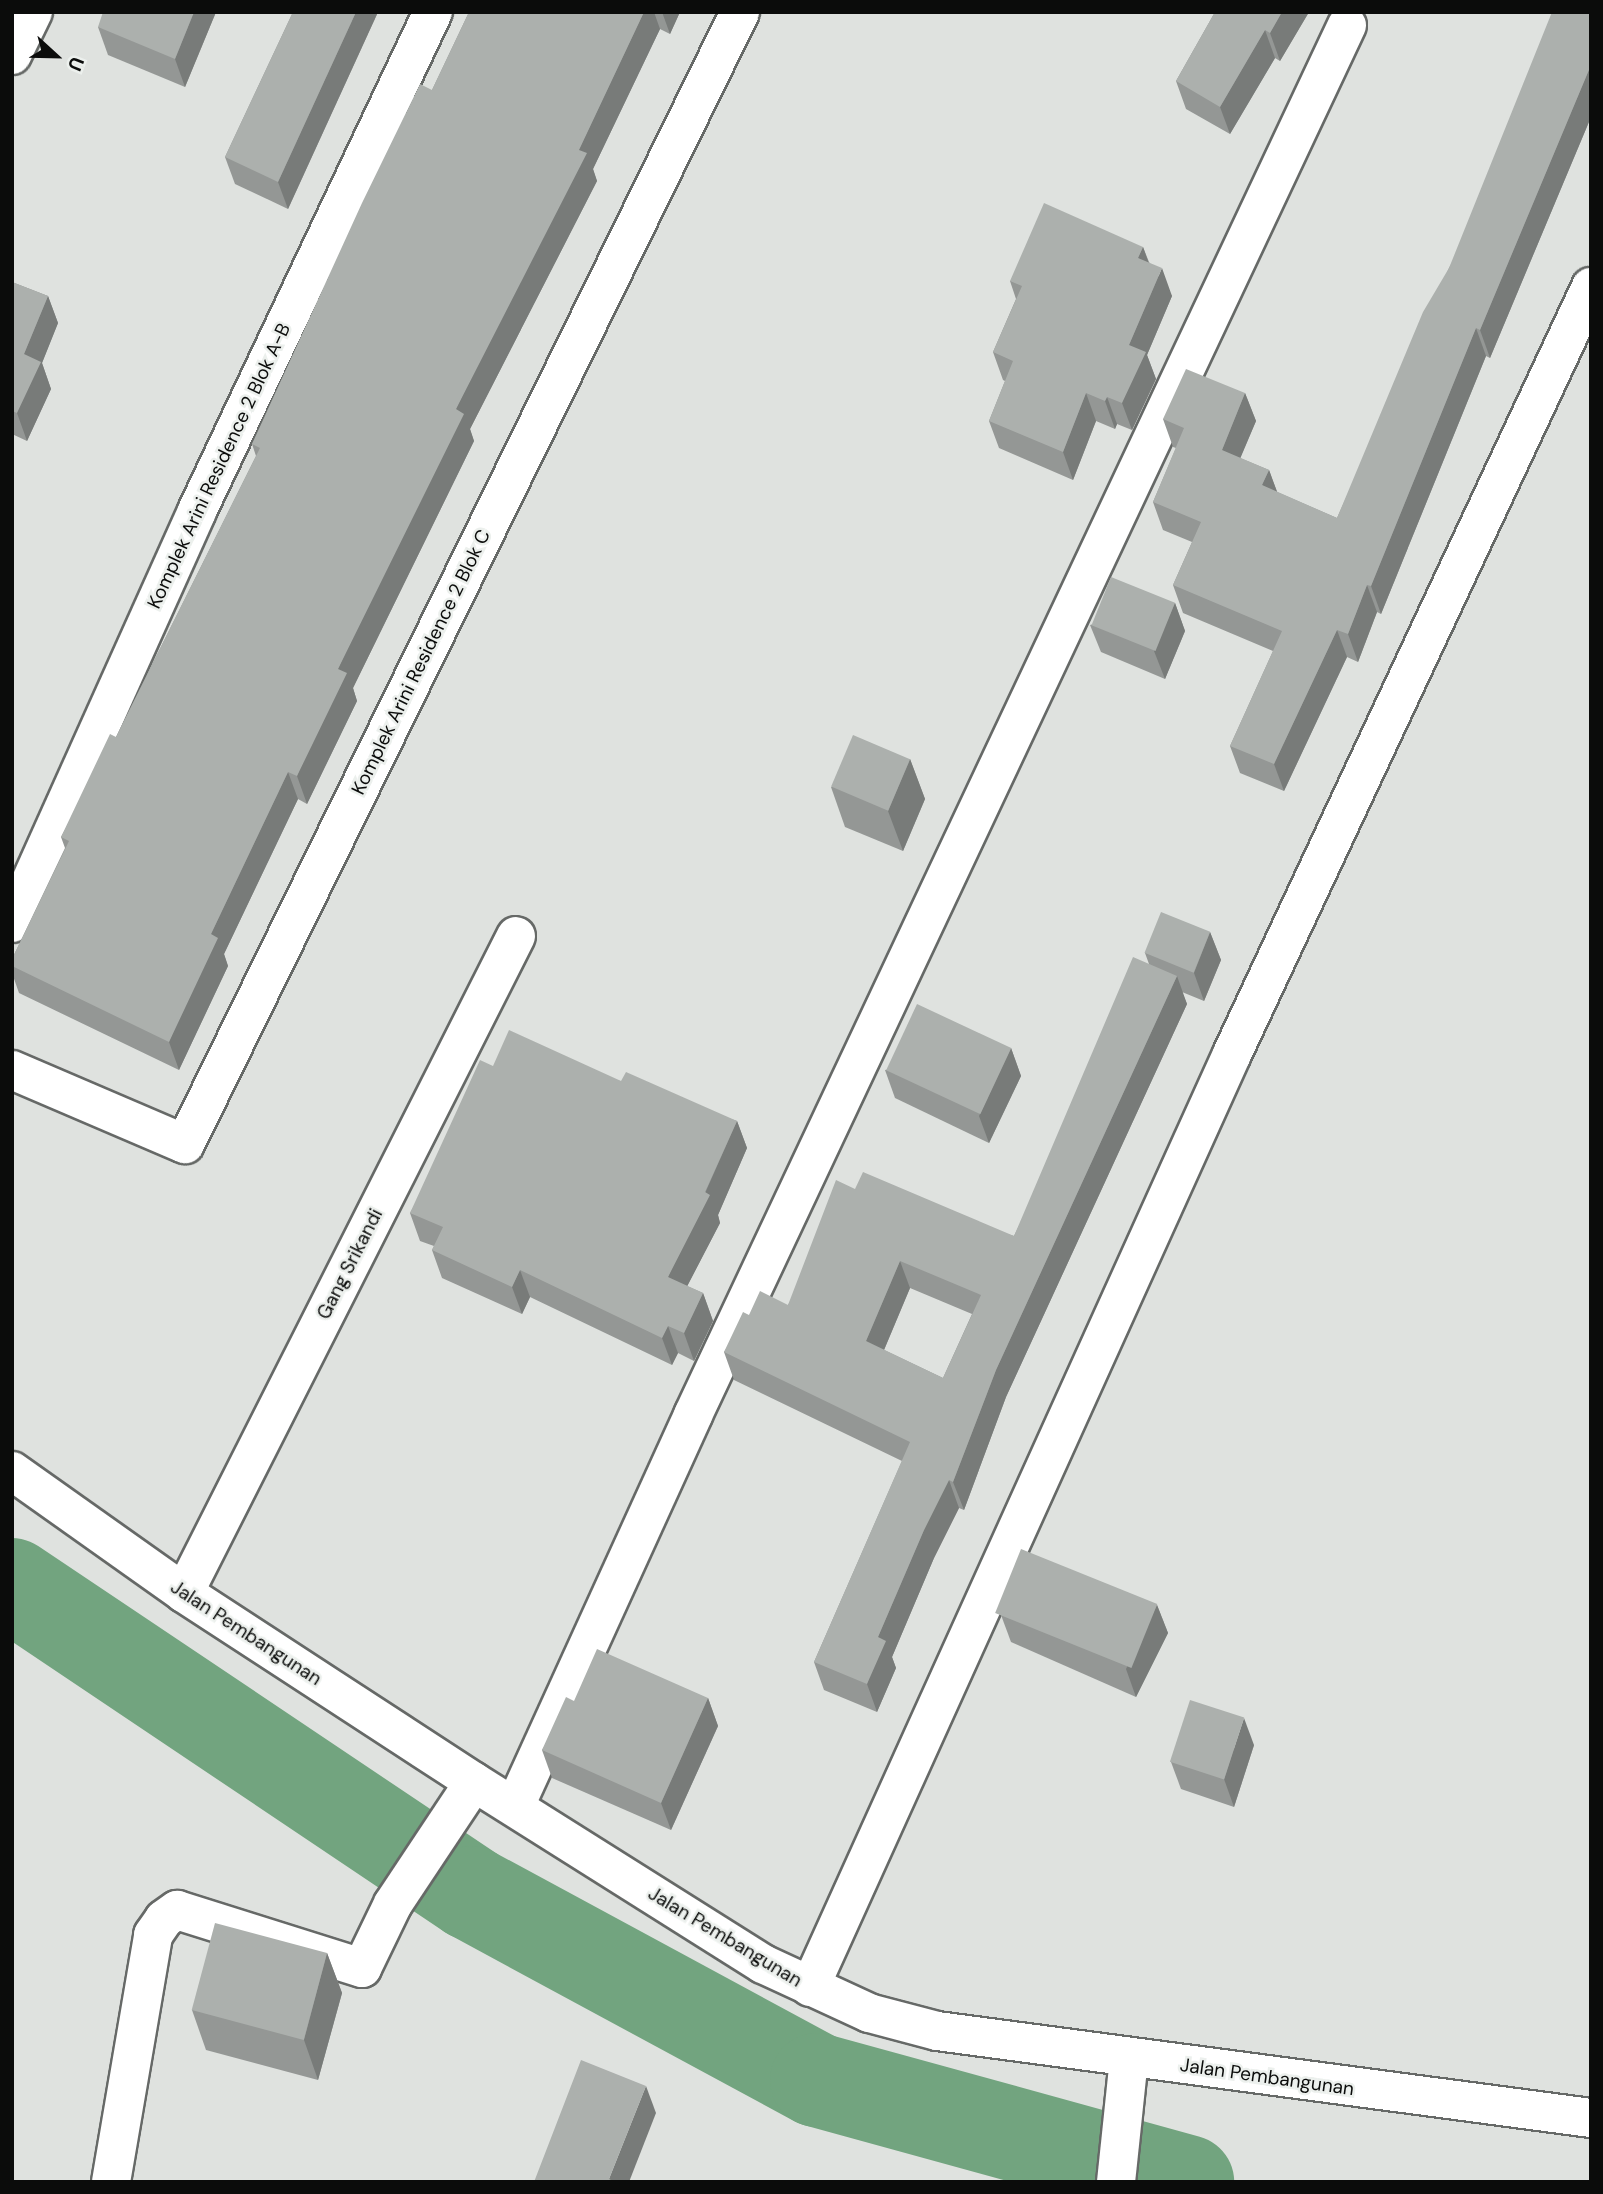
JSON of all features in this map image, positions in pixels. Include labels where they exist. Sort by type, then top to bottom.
[{"type":"street","points":[[12,55],[33,12]]},
{"type":"street","name":"Komplek Arini Residence 2 Blok A-B","points":[[12,923],[197,511],[433,12]]},
{"type":"street","name":"Komplek Arini Residence 2 Blok C","points":[[12,1070],[185,1144],[740,12]]},
{"type":"street","points":[[515,1806],[693,1415],[1347,25]]},
{"type":"street","points":[[810,1987],[1238,1042],[1591,286]]},
{"type":"street","name":"Gang Srikandi","points":[[184,1592],[516,936]]},
{"type":"street","name":"Jalan Pembangunan","points":[[12,1471],[184,1592],[472,1784],[515,1806],[763,1964],[869,2013],[937,2031],[1591,2118]]},
{"type":"street","points":[[111,2182],[153,1935],[164,1919],[177,1910],[362,1968],[393,1904],[472,1784]]},
{"type":"street","points":[[1116,2182],[1128,2102],[1129,2058]]},
{"type":"building","points":[[103,12],[194,12],[175,59],[98,27]]},
{"type":"building","points":[[293,12],[356,12],[278,182],[225,157]]},
{"type":"building","points":[[469,12],[644,12],[579,150],[587,153],[456,409],[464,414],[338,669],[347,673],[297,776],[288,772],[211,934],[218,938],[169,1042],[12,966],[12,959],[69,841],[61,837],[110,734],[116,737],[260,448],[252,444],[362,203],[420,84],[432,90]]},
{"type":"building","points":[[1215,12],[1282,12],[1270,33],[1265,30],[1220,107],[1176,81]]},
{"type":"building","points":[[1552,12],[1591,12],[1591,65],[1480,330],[1476,328],[1371,586],[1367,585],[1348,634],[1337,630],[1274,764],[1230,746],[1282,631],[1173,585],[1201,522],[1153,502],[1184,428],[1163,419],[1186,369],[1245,393],[1222,450],[1269,470],[1262,485],[1337,518],[1423,312],[1449,268]]},
{"type":"building","points":[[1044,203],[1143,247],[1138,258],[1162,268],[1129,345],[1146,352],[1122,403],[1107,397],[1105,401],[1086,393],[1063,452],[989,421],[1013,361],[993,352],[1022,286],[1010,281]]},
{"type":"building","points":[[12,282],[48,296],[24,354],[41,362],[17,413],[12,411]]},
{"type":"building","points":[[1111,577],[1175,603],[1155,651],[1092,625]]},
{"type":"building","points":[[853,735],[910,759],[888,811],[831,787]]},
{"type":"building","points":[[1161,912],[1210,932],[1194,973],[1145,953]]},
{"type":"building","points":[[1133,957],[1177,976],[996,1370],[953,1482],[949,1480],[924,1530],[878,1637],[886,1641],[867,1684],[814,1662],[910,1442],[724,1352],[743,1312],[749,1315],[760,1291],[788,1305],[836,1180],[855,1189],[863,1172],[1014,1236]],"holes":[[[900,1261],[981,1295],[943,1378],[866,1341]]]},
{"type":"building","points":[[917,1004],[1011,1048],[980,1114],[886,1070]]},
{"type":"building","points":[[509,1030],[621,1081],[626,1072],[737,1121],[705,1192],[710,1195],[668,1277],[703,1293],[684,1333],[668,1326],[662,1338],[520,1270],[512,1287],[432,1250],[443,1227],[410,1213],[480,1060],[493,1066]]},
{"type":"building","points":[[1021,1549],[1157,1604],[1131,1668],[995,1613]]},
{"type":"building","points":[[597,1649],[708,1698],[661,1803],[542,1750],[566,1697],[574,1701]]},
{"type":"building","points":[[1190,1700],[1244,1718],[1224,1779],[1170,1762]]},
{"type":"building","points":[[215,1923],[327,1953],[304,2040],[192,2010]]},
{"type":"building","points":[[581,2060],[646,2086],[609,2179],[615,2182],[534,2182]]},
{"type":"waterway","points":[[12,1585],[471,1893],[817,2080],[1187,2182]]}]
